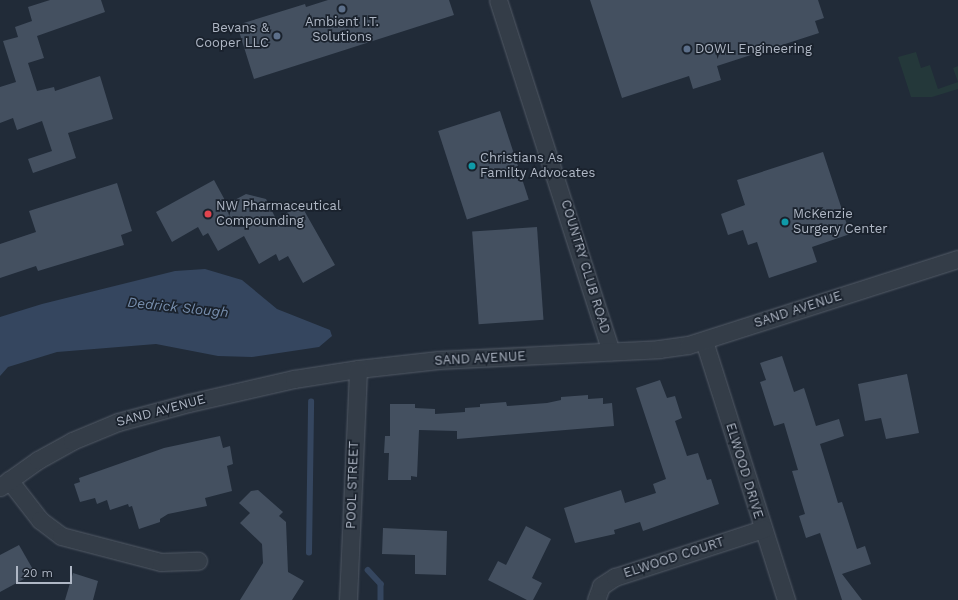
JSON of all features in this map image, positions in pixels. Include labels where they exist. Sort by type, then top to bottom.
[{"type":"street","name":"COUNTRY CLUB ROAD","points":[[498,0],[611,351]]},
{"type":"street","name":"SAND AVENUE","points":[[198,561],[161,562],[61,536],[40,520],[5,484],[60,447],[124,420],[265,386],[358,369],[438,360],[659,349],[704,341],[958,259]]},
{"type":"street","name":"ELWOOD DRIVE","points":[[704,341],[786,600]]},
{"type":"street","name":"POOL STREET","points":[[348,600],[358,369]]},
{"type":"street","name":"ELWOOD COURT","points":[[596,600],[601,586],[615,577],[763,529]]},
{"type":"green space","points":[[916,52],[921,68],[930,65],[938,89],[958,82],[958,89],[932,97],[911,97],[898,57]]},
{"type":"green space","points":[[958,66],[958,82],[953,68]]},
{"type":"water","points":[[205,269],[242,280],[277,309],[330,330],[332,336],[319,347],[252,357],[218,356],[156,344],[57,352],[8,367],[0,376],[0,317],[42,304],[175,271]]},
{"type":"building","points":[[50,0],[101,0],[105,12],[37,36],[44,58],[28,63],[37,91],[54,87],[55,91],[100,76],[113,119],[68,133],[76,158],[33,173],[28,159],[52,151],[42,121],[17,130],[13,118],[0,123],[0,87],[16,82],[3,41],[18,37],[15,27],[32,21],[28,7]]},
{"type":"building","points":[[328,0],[449,0],[454,15],[254,79],[237,25],[305,4],[306,7]]},
{"type":"building","name":"DOWL Engineering","points":[[590,0],[818,0],[824,18],[815,21],[819,33],[717,66],[721,80],[693,89],[689,76],[622,98]]},
{"type":"building","name":"Christians As Familty Advocates","points":[[500,111],[529,199],[467,220],[438,131]]},
{"type":"building","name":"McKenzie Surgery Center","points":[[823,152],[850,234],[812,247],[817,262],[769,278],[757,242],[748,245],[743,230],[728,235],[721,214],[745,205],[737,180]]},
{"type":"building","points":[[214,180],[227,204],[246,194],[266,199],[276,219],[301,205],[335,265],[303,283],[288,256],[279,261],[276,254],[259,264],[244,236],[218,251],[208,233],[203,236],[198,227],[172,242],[156,212]]},
{"type":"building","points":[[117,183],[132,231],[121,235],[124,245],[38,271],[36,266],[0,278],[0,244],[36,232],[29,211]]},
{"type":"building","points":[[537,227],[543,320],[479,324],[472,232]]},
{"type":"building","points":[[782,356],[794,392],[804,388],[816,426],[839,419],[844,436],[820,444],[838,503],[842,502],[857,549],[865,546],[871,564],[842,574],[862,600],[842,600],[820,533],[806,538],[799,516],[805,514],[792,471],[798,470],[784,423],[774,426],[760,382],[766,380],[760,363]]},
{"type":"building","points":[[907,374],[919,433],[886,439],[881,418],[865,421],[858,384]]},
{"type":"building","points":[[660,380],[667,398],[675,396],[682,418],[675,421],[687,456],[698,453],[707,480],[711,479],[719,504],[643,531],[640,522],[614,530],[615,534],[575,543],[564,508],[621,490],[625,503],[656,493],[653,484],[666,479],[636,388]]},
{"type":"building","points":[[588,395],[588,399],[603,398],[603,404],[612,403],[614,426],[457,439],[457,431],[419,430],[417,477],[411,476],[411,480],[388,480],[389,453],[384,453],[385,436],[390,436],[390,404],[415,404],[415,408],[435,409],[435,414],[465,412],[465,408],[480,407],[480,404],[506,402],[507,406],[547,403],[561,400],[561,397]]},
{"type":"building","points":[[220,436],[223,448],[230,446],[233,464],[227,466],[232,491],[205,498],[207,506],[168,514],[160,519],[160,522],[139,529],[132,506],[129,507],[128,504],[110,510],[107,500],[97,504],[95,498],[80,502],[74,484],[80,482],[79,478],[164,448]]},
{"type":"building","points":[[258,490],[283,512],[279,516],[286,522],[288,572],[304,581],[292,600],[240,600],[263,563],[262,544],[240,523],[250,513],[239,503],[251,491]]},
{"type":"building","points":[[526,526],[551,539],[532,578],[542,583],[533,600],[527,600],[488,580],[498,561],[506,565]]},
{"type":"building","points":[[383,528],[447,531],[446,575],[415,574],[415,555],[382,554]]},
{"type":"building","points":[[19,545],[35,573],[0,592],[0,555]]},
{"type":"building","points":[[73,573],[98,581],[93,600],[65,600]]},
{"type":"waterway","name":"Dedrick Slough","points":[[309,553],[311,402]]},
{"type":"waterway","name":"Dedrick Slough","points":[[368,570],[381,584],[381,600]]},
{"type":"place","name":"Ambient I.T. Solutions","points":[[342,9]]},
{"type":"place","name":"Bevans & Cooper LLC","points":[[277,36]]},
{"type":"place","name":"DOWL Engineering","points":[[687,49]]},
{"type":"place","name":"Christians As Familty Advocates","points":[[472,166]]},
{"type":"place","name":"NW Pharmaceutical Compounding","points":[[208,214]]},
{"type":"place","name":"McKenzie Surgery Center","points":[[785,222]]}]
